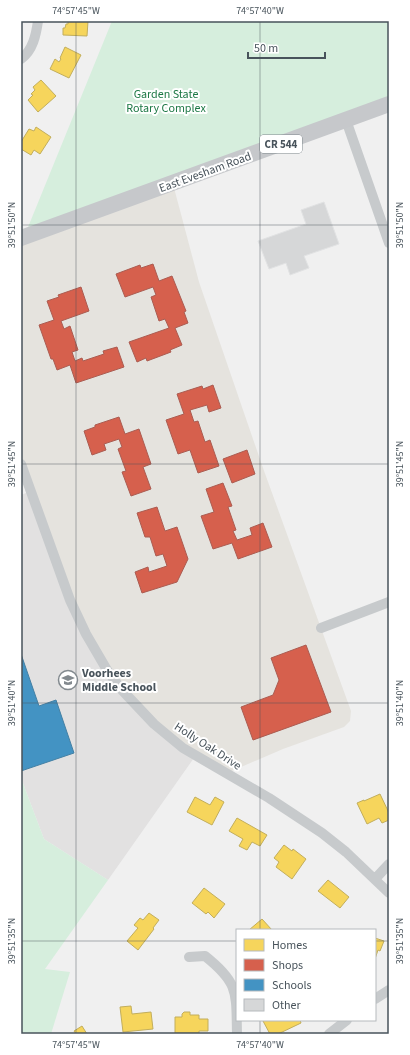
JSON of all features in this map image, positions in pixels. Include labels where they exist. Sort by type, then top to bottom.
[{"type":"main road","name":"East Evesham Road","points":[[21,238],[173,184],[389,104]]},
{"type":"main road","points":[[366,112],[389,112]]},
{"type":"street","points":[[21,59],[32,46],[38,21]]},
{"type":"street","points":[[346,120],[389,243]]},
{"type":"street","name":"Holly Oak Drive","points":[[21,464],[78,620],[96,653],[121,689],[154,724],[183,748],[269,798],[322,833],[346,852],[389,893]]},
{"type":"street","points":[[321,628],[389,602]]},
{"type":"street","points":[[375,879],[389,864]]},
{"type":"street","points":[[189,957],[205,956],[228,976],[234,987],[236,1001]]},
{"type":"street","points":[[376,998],[389,990]]},
{"type":"street","points":[[237,1021],[237,1034]]},
{"type":"street","points":[[329,1034],[346,1021]]},
{"type":"shaded area","points":[[173,184],[199,282],[263,468],[351,711],[350,721],[344,727],[283,749],[227,773],[154,724],[96,653],[21,464],[21,238]]},
{"type":"shaded area","name":"Voorhees Middle School","points":[[31,491],[70,600],[121,689],[196,755],[108,880],[44,839],[21,778],[21,495]]},
{"type":"green space","name":"Garden State Rotary Complex","points":[[112,21],[389,21],[389,104],[24,237]]},
{"type":"green space","points":[[21,778],[44,839],[108,880],[45,969],[70,972],[51,1034],[21,1034]]},
{"type":"building: Homes","points":[[68,21],[88,21],[87,36],[63,35],[63,28],[65,28],[66,24],[68,24]]},
{"type":"building: Homes","points":[[65,47],[81,55],[69,78],[50,69],[55,59],[59,62]]},
{"type":"building: Homes","points":[[41,80],[56,96],[38,112],[28,100],[33,95],[31,94],[35,90],[33,87]]},
{"type":"building: Homes","points":[[36,127],[51,137],[40,154],[34,150],[31,155],[21,149],[21,142],[29,129],[34,131]]},
{"type":"building: Homes","points":[[380,794],[389,813],[389,820],[382,823],[379,818],[367,824],[357,803]]},
{"type":"building: Homes","points":[[195,797],[210,805],[215,797],[224,802],[212,825],[187,812]]},
{"type":"building: Homes","points":[[237,818],[267,835],[260,846],[252,842],[247,850],[239,846],[243,839],[229,831]]},
{"type":"building: Homes","points":[[284,845],[292,851],[293,849],[306,859],[292,879],[276,867],[279,862],[274,858]]},
{"type":"building: Homes","points":[[328,880],[349,897],[340,908],[318,891]]},
{"type":"building: Homes","points":[[204,888],[225,904],[214,918],[208,912],[206,914],[192,903]]},
{"type":"building: Homes","points":[[149,913],[159,920],[138,950],[127,941],[138,928],[134,925],[140,918],[143,920]]},
{"type":"building: Homes","points":[[262,919],[271,929],[250,929]]},
{"type":"building: Homes","points":[[376,938],[384,941],[380,951],[378,950],[376,956]]},
{"type":"building: Homes","points":[[131,1006],[132,1014],[151,1012],[153,1029],[123,1032],[120,1007]]},
{"type":"building: Homes","points":[[184,1012],[190,1012],[190,1015],[199,1015],[199,1019],[208,1019],[208,1031],[199,1031],[199,1033],[175,1033],[175,1017],[182,1017]]},
{"type":"building: Homes","points":[[263,1021],[300,1021],[301,1023],[278,1034],[270,1034]]},
{"type":"building: Homes","points":[[82,1026],[87,1034],[76,1034],[74,1031]]},
{"type":"building: Shops","points":[[153,264],[159,281],[172,276],[186,311],[184,312],[188,323],[175,328],[182,345],[170,350],[171,352],[147,361],[146,358],[137,362],[129,342],[169,328],[165,319],[159,321],[151,297],[156,295],[153,287],[125,297],[116,274],[140,265],[141,268]]},
{"type":"building: Shops","points":[[81,287],[89,311],[61,321],[64,329],[70,326],[78,350],[72,352],[75,361],[82,358],[83,361],[104,354],[103,351],[117,347],[124,367],[76,383],[70,365],[57,370],[53,359],[51,359],[39,325],[54,320],[47,301],[59,297],[58,295]]},
{"type":"building: Shops","points":[[213,385],[221,408],[209,412],[207,405],[190,410],[194,422],[198,421],[205,442],[210,440],[219,466],[198,473],[190,450],[178,454],[166,420],[184,414],[177,394],[202,386],[203,389]]},
{"type":"building: Shops","points":[[119,417],[125,434],[139,429],[151,464],[143,467],[151,489],[131,496],[122,472],[126,471],[118,449],[122,447],[119,439],[104,444],[106,450],[92,455],[84,431],[95,427],[95,425]]},
{"type":"building: Shops","points":[[247,450],[255,474],[232,483],[223,459]]},
{"type":"building: Shops","points":[[223,483],[232,506],[228,507],[236,530],[233,531],[237,540],[252,535],[250,528],[263,523],[272,547],[238,559],[232,543],[213,549],[201,516],[214,512],[206,489]]},
{"type":"building: Shops","points":[[157,507],[165,531],[177,527],[188,559],[177,582],[142,593],[135,572],[148,567],[149,572],[167,566],[163,554],[156,556],[150,537],[145,537],[137,513]]},
{"type":"building: Shops","points":[[306,645],[331,712],[253,740],[241,707],[273,695],[279,680],[271,658]]},
{"type":"building: Schools","points":[[21,654],[39,706],[56,700],[74,753],[21,771]]},
{"type":"building: Other","points":[[324,202],[339,244],[304,256],[309,268],[290,275],[286,263],[269,269],[258,241],[306,224],[301,210]]},
{"type":"place","name":"Voorhees Middle School","points":[[68,680]]}]
